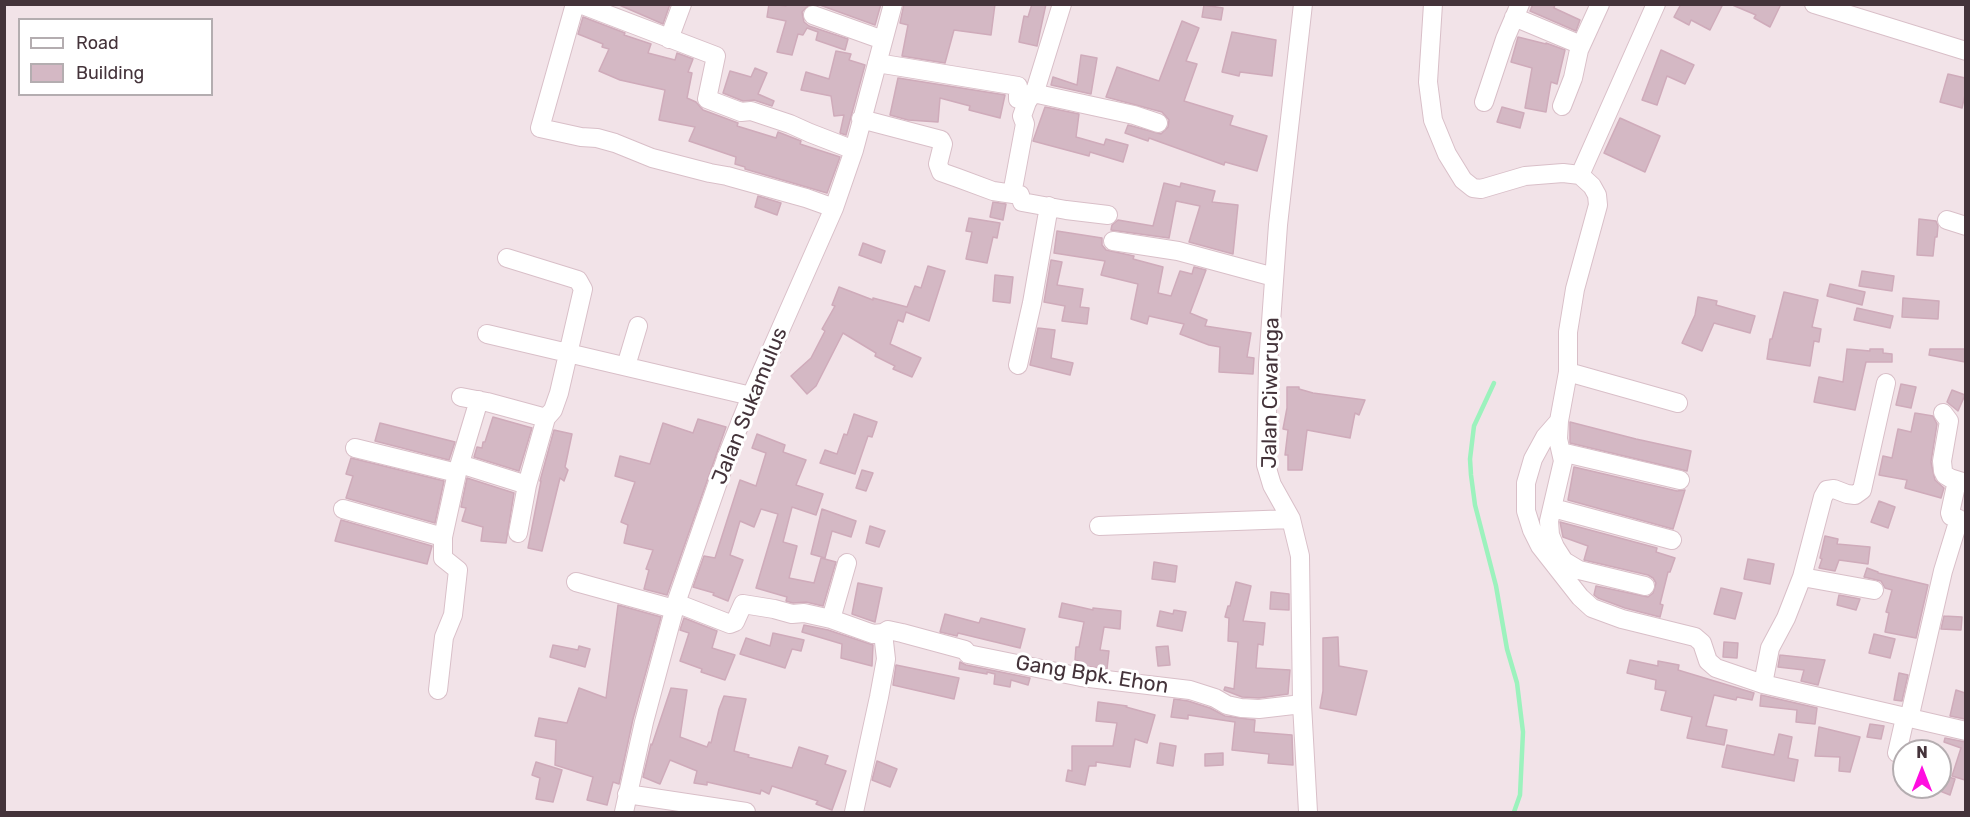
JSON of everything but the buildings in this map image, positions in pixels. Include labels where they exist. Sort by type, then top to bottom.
[{"type":"street","points":[[575,4],[540,128],[597,138],[652,158],[710,174],[727,176],[834,208]]},
{"type":"street","points":[[580,4],[706,51],[716,57],[706,99],[741,112],[751,111],[790,124],[854,150]]},
{"type":"street","points":[[669,39],[682,4]]},
{"type":"street","name":"Jalan Sukamulus","points":[[624,813],[644,722],[675,606],[727,456],[834,208],[854,150],[892,4]]},
{"type":"street","points":[[1012,194],[1025,124],[1022,116],[1036,88],[1062,4]]},
{"type":"street","name":"Jalan Ciwaruga","points":[[1303,4],[1278,225],[1268,364],[1266,465],[1272,484],[1291,519],[1300,556],[1302,704],[1308,813]]},
{"type":"street","points":[[1433,4],[1428,82],[1433,120],[1447,154],[1463,180],[1473,188],[1481,189],[1504,181],[1563,173],[1580,176],[1592,186],[1597,195],[1598,205],[1575,289],[1568,332],[1568,372],[1558,421],[1558,439],[1563,461],[1549,521],[1550,535],[1564,561],[1579,570],[1645,586]]},
{"type":"street","points":[[1562,106],[1574,78],[1581,45],[1600,4]]},
{"type":"street","points":[[1580,176],[1656,4]]},
{"type":"street","points":[[1814,4],[1965,51]]},
{"type":"street","points":[[1484,102],[1517,11],[1581,45]]},
{"type":"street","points":[[813,15],[883,40]]},
{"type":"street","points":[[877,63],[1018,86],[1018,99],[1030,97],[1134,115],[1158,123]]},
{"type":"street","points":[[861,119],[941,140],[943,144],[939,164],[941,171],[993,191],[1020,195],[1022,202],[1108,215]]},
{"type":"street","points":[[1018,365],[1050,206]]},
{"type":"street","points":[[1947,220],[1965,226]]},
{"type":"street","points":[[1113,241],[1178,251],[1274,277]]},
{"type":"street","points":[[507,258],[578,280],[583,289],[559,393],[553,410],[546,418],[527,485],[518,533]]},
{"type":"street","points":[[626,366],[638,326]]},
{"type":"street","points":[[487,334],[751,396]]},
{"type":"street","points":[[1568,372],[1678,403]]},
{"type":"street","points":[[1763,684],[1770,648],[1786,618],[1802,577],[1823,497],[1827,490],[1834,489],[1847,495],[1855,495],[1862,490],[1886,383]]},
{"type":"street","points":[[438,690],[444,637],[453,615],[458,570],[443,558],[443,537],[459,468],[470,399],[546,418]]},
{"type":"street","points":[[1902,739],[1943,571],[1959,519],[1951,516],[1950,513],[1961,482],[1945,475],[1942,461],[1952,418]]},
{"type":"street","points":[[1558,421],[1545,437],[1533,459],[1527,483],[1526,511],[1540,546],[1580,597],[1592,608],[1606,614],[1695,637],[1702,643],[1708,662],[1716,668],[1763,684],[1965,731]]},
{"type":"street","points":[[355,448],[459,468],[527,485]]},
{"type":"street","points":[[1561,452],[1680,480]]},
{"type":"street","points":[[1553,508],[1672,540]]},
{"type":"street","points":[[343,509],[443,537]]},
{"type":"street","points":[[1099,526],[1291,519]]},
{"type":"street","points":[[831,620],[847,563]]},
{"type":"street","points":[[1802,577],[1874,590]]},
{"type":"street","points":[[576,582],[675,606]]},
{"type":"street","name":"Gang Bpk. Ehon","points":[[675,606],[730,624],[735,622],[743,604],[792,614],[804,613],[873,634],[888,630],[964,650],[968,654],[1081,677],[1190,690],[1215,698],[1227,705],[1241,708],[1259,709],[1302,704]]},
{"type":"street","points":[[854,813],[886,659],[883,633]]},
{"type":"street","points":[[627,794],[746,813]]},
{"type":"waterway","points":[[1494,383],[1474,426],[1470,459],[1475,505],[1496,586],[1507,649],[1517,683],[1523,732],[1520,795],[1514,812]]}]
